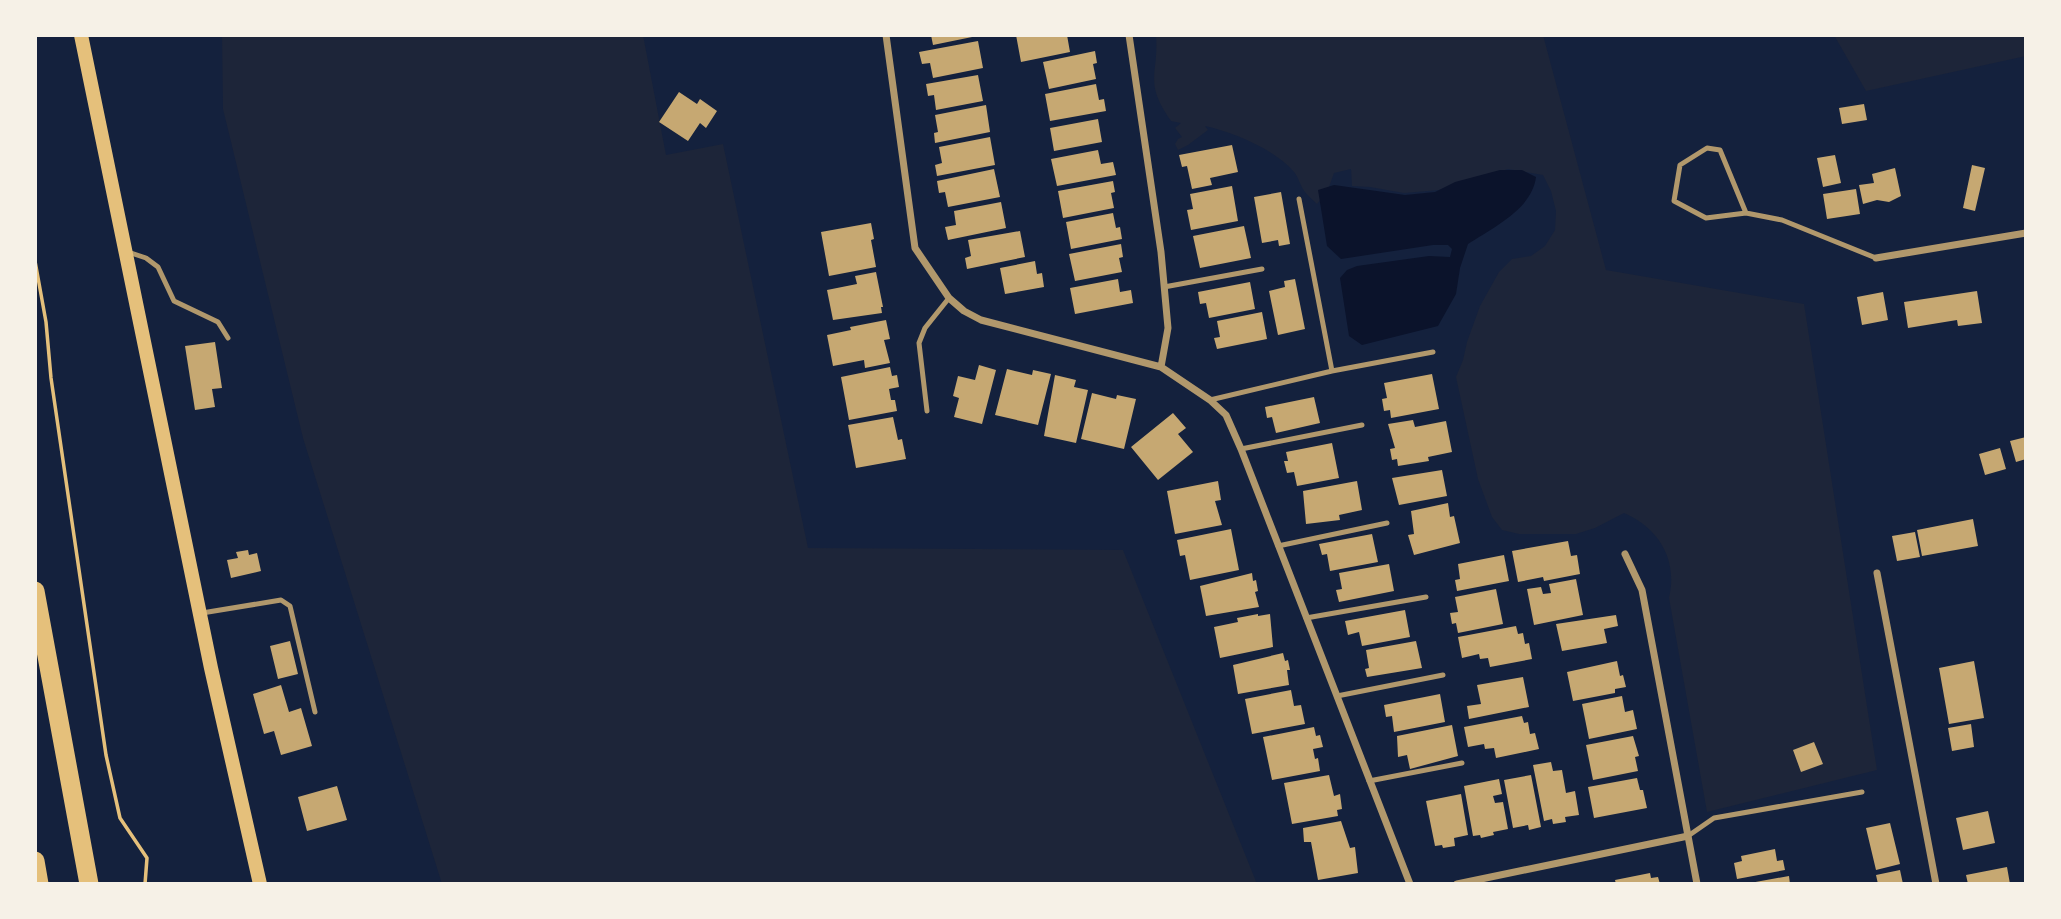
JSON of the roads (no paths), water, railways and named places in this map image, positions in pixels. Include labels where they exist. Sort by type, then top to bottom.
[{"type":"highway","points":[[35,591],[89,884]]},
{"type":"highway","points":[[35,861],[39,884]]},
{"type":"main road","points":[[80,35],[199,613],[260,884]]},
{"type":"street","points":[[887,35],[915,248],[949,298],[964,311],[981,320],[1161,367],[1210,400],[1226,415],[1410,884]]},
{"type":"street","points":[[1129,35],[1161,252],[1168,328],[1161,367]]},
{"type":"street","points":[[1876,258],[2026,233]]},
{"type":"street","points":[[1625,554],[1642,590],[1697,884]]},
{"type":"street","points":[[1877,573],[1936,884]]},
{"type":"street","points":[[1457,884],[1688,836]]},
{"type":"lane","points":[[1746,213],[1720,150],[1707,148],[1680,165],[1674,201],[1706,218],[1746,213],[1782,220],[1876,258]]},
{"type":"lane","points":[[1299,199],[1332,371]]},
{"type":"lane","points":[[125,251],[146,258],[158,267],[174,301],[218,322],[228,338]]},
{"type":"lane","points":[[1164,287],[1262,269]]},
{"type":"lane","points":[[927,411],[919,343],[925,328],[949,298]]},
{"type":"lane","points":[[1210,400],[1332,371],[1433,352]]},
{"type":"lane","points":[[1241,449],[1362,425]]},
{"type":"lane","points":[[1279,546],[1387,523]]},
{"type":"lane","points":[[1306,618],[1426,597]]},
{"type":"lane","points":[[199,613],[281,600],[290,606],[315,712]]},
{"type":"lane","points":[[1336,696],[1443,675]]},
{"type":"lane","points":[[1369,781],[1462,764]]},
{"type":"lane","points":[[1688,836],[1714,818],[1862,792]]}]
